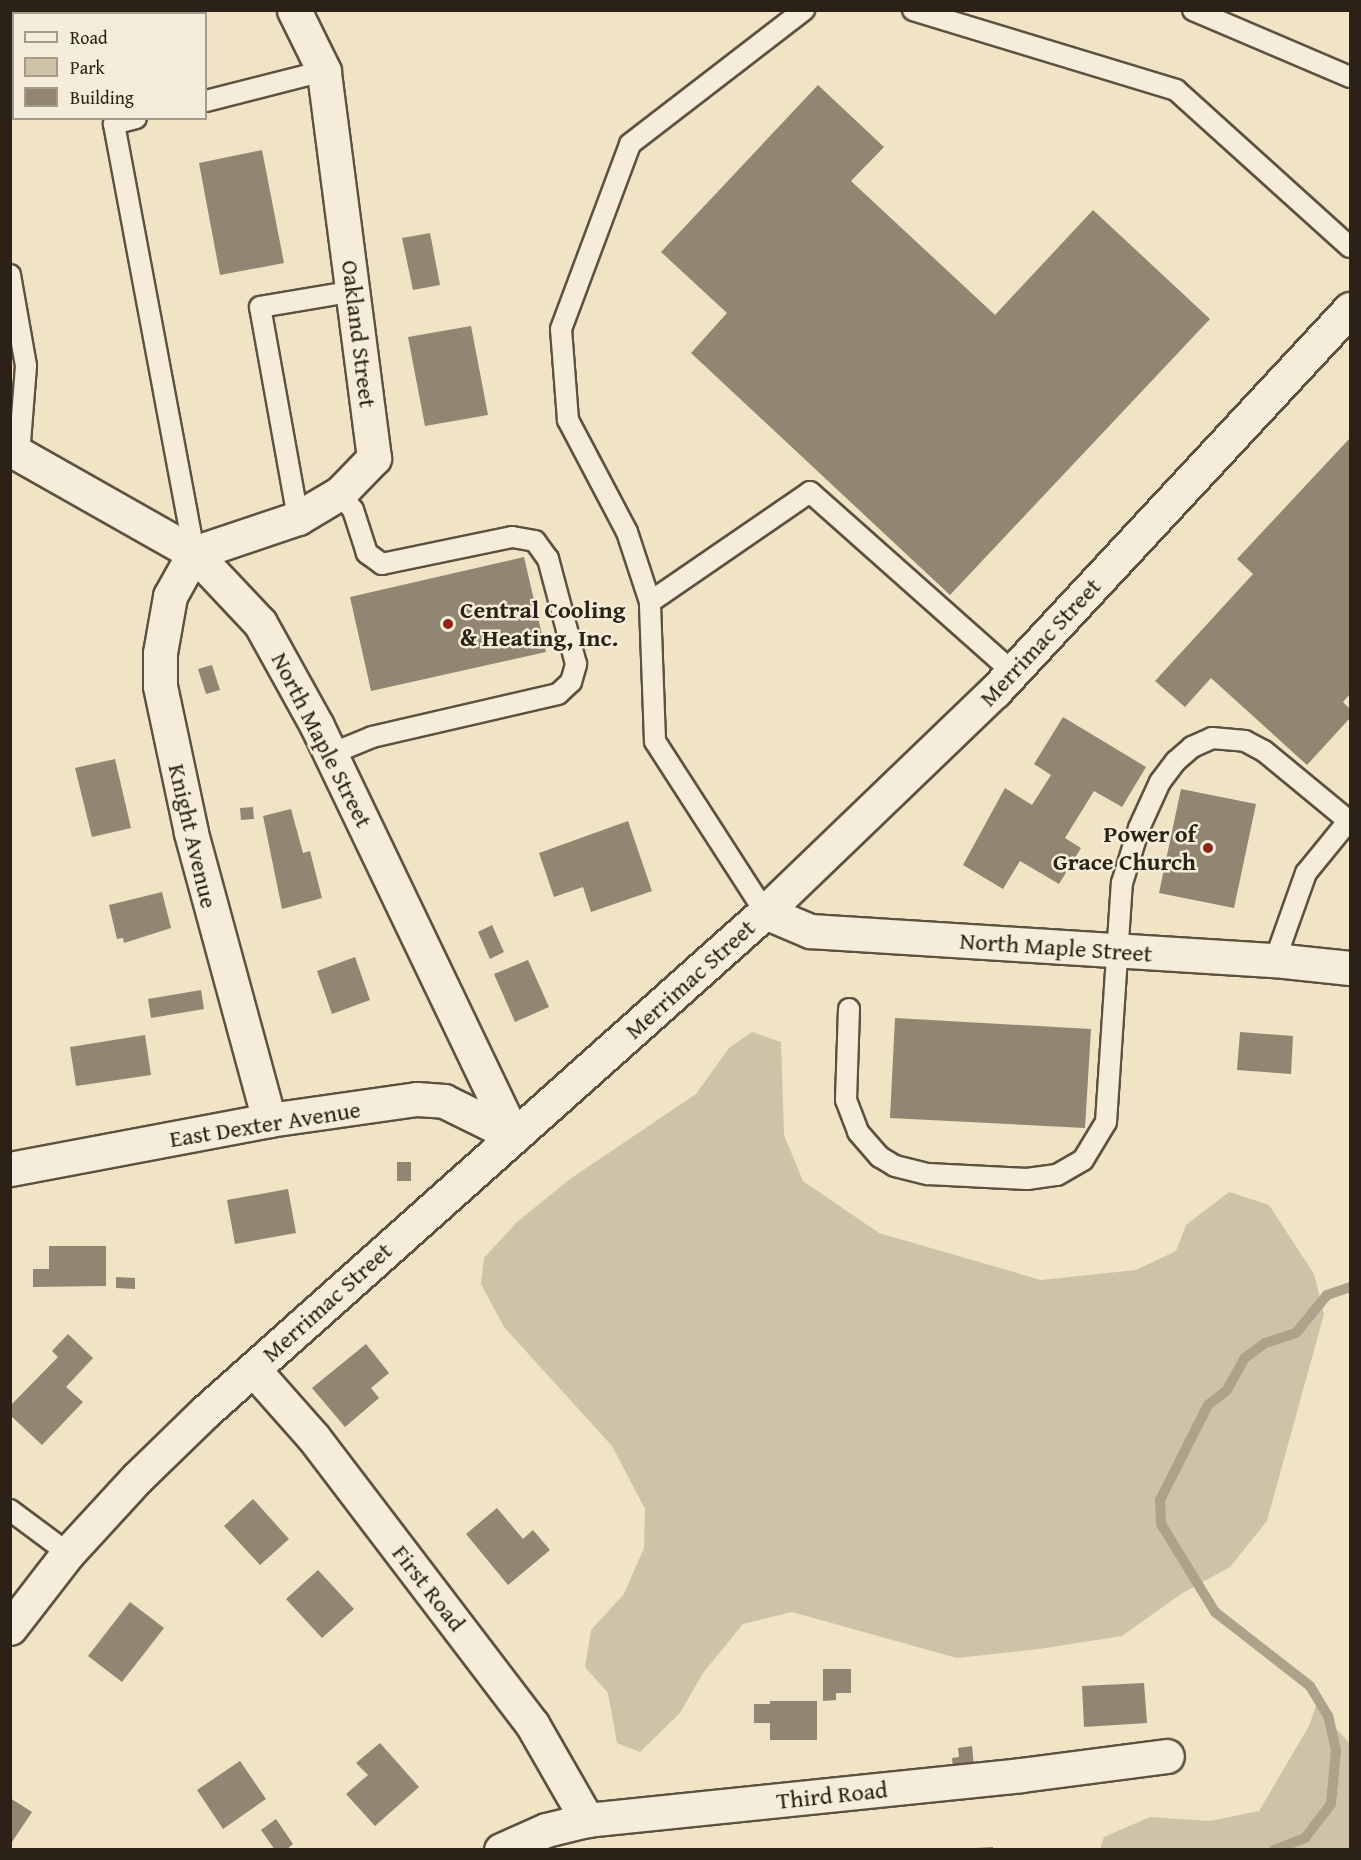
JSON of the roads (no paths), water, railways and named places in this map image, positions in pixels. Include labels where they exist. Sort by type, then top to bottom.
[{"type":"street","name":"Oakland Street","points":[[194,553],[298,518],[340,493],[374,458],[355,291],[324,71],[294,10]]},
{"type":"street","name":"Merrimac Street","points":[[10,1628],[68,1553],[136,1478],[253,1369],[513,1135],[765,912],[1013,672],[1350,309]]},
{"type":"street","name":"North Maple Street","points":[[15,452],[194,553],[240,597],[260,623],[331,754],[513,1135]]},
{"type":"street","name":"Knight Avenue","points":[[194,553],[170,596],[160,653],[160,686],[190,832],[269,1120]]},
{"type":"street","name":"North Maple Street","points":[[765,912],[810,931],[1275,960],[1350,968]]},
{"type":"street","name":"East Dexter Avenue","points":[[10,1169],[269,1120],[432,1099],[470,1111],[513,1135]]},
{"type":"street","name":"First Road","points":[[253,1369],[314,1438],[532,1724],[587,1820]]},
{"type":"street","name":"Third Road","points":[[501,1850],[546,1830],[587,1820],[1021,1775],[1167,1756]]},
{"type":"lane","points":[[765,912],[655,741],[650,602],[627,532],[568,420],[561,329],[630,144],[804,10]]},
{"type":"lane","points":[[913,10],[1176,90],[1350,247]]},
{"type":"lane","points":[[1193,10],[1350,77]]},
{"type":"lane","points":[[207,101],[324,71]]},
{"type":"lane","points":[[129,120],[114,124],[194,553]]},
{"type":"lane","points":[[10,275],[26,366],[15,452]]},
{"type":"lane","points":[[298,518],[260,307],[355,291]]},
{"type":"lane","points":[[650,602],[810,492],[1013,672]]},
{"type":"lane","points":[[331,754],[372,737],[558,694],[571,682],[576,664],[548,559],[535,541],[512,537],[382,564],[367,553],[353,510],[340,493]]},
{"type":"lane","points":[[849,1010],[846,1100],[858,1132],[880,1157],[911,1171],[1042,1179],[1083,1160],[1106,1122],[1122,883],[1139,828],[1161,782],[1192,747],[1223,737],[1255,745],[1349,820],[1306,873],[1275,960]]},
{"type":"lane","points":[[10,1510],[68,1553]]},
{"type":"waterway","points":[[1274,1850],[1305,1838],[1331,1804],[1336,1750],[1328,1716],[1310,1686],[1215,1612],[1161,1524],[1160,1500],[1208,1405],[1227,1390],[1245,1358],[1265,1343],[1296,1333],[1327,1295],[1350,1287]]},
{"type":"place","name":"Central Cooling & Heating, Inc.","points":[[448,624]]},
{"type":"place","name":"Power of Grace Church","points":[[1208,848]]}]
